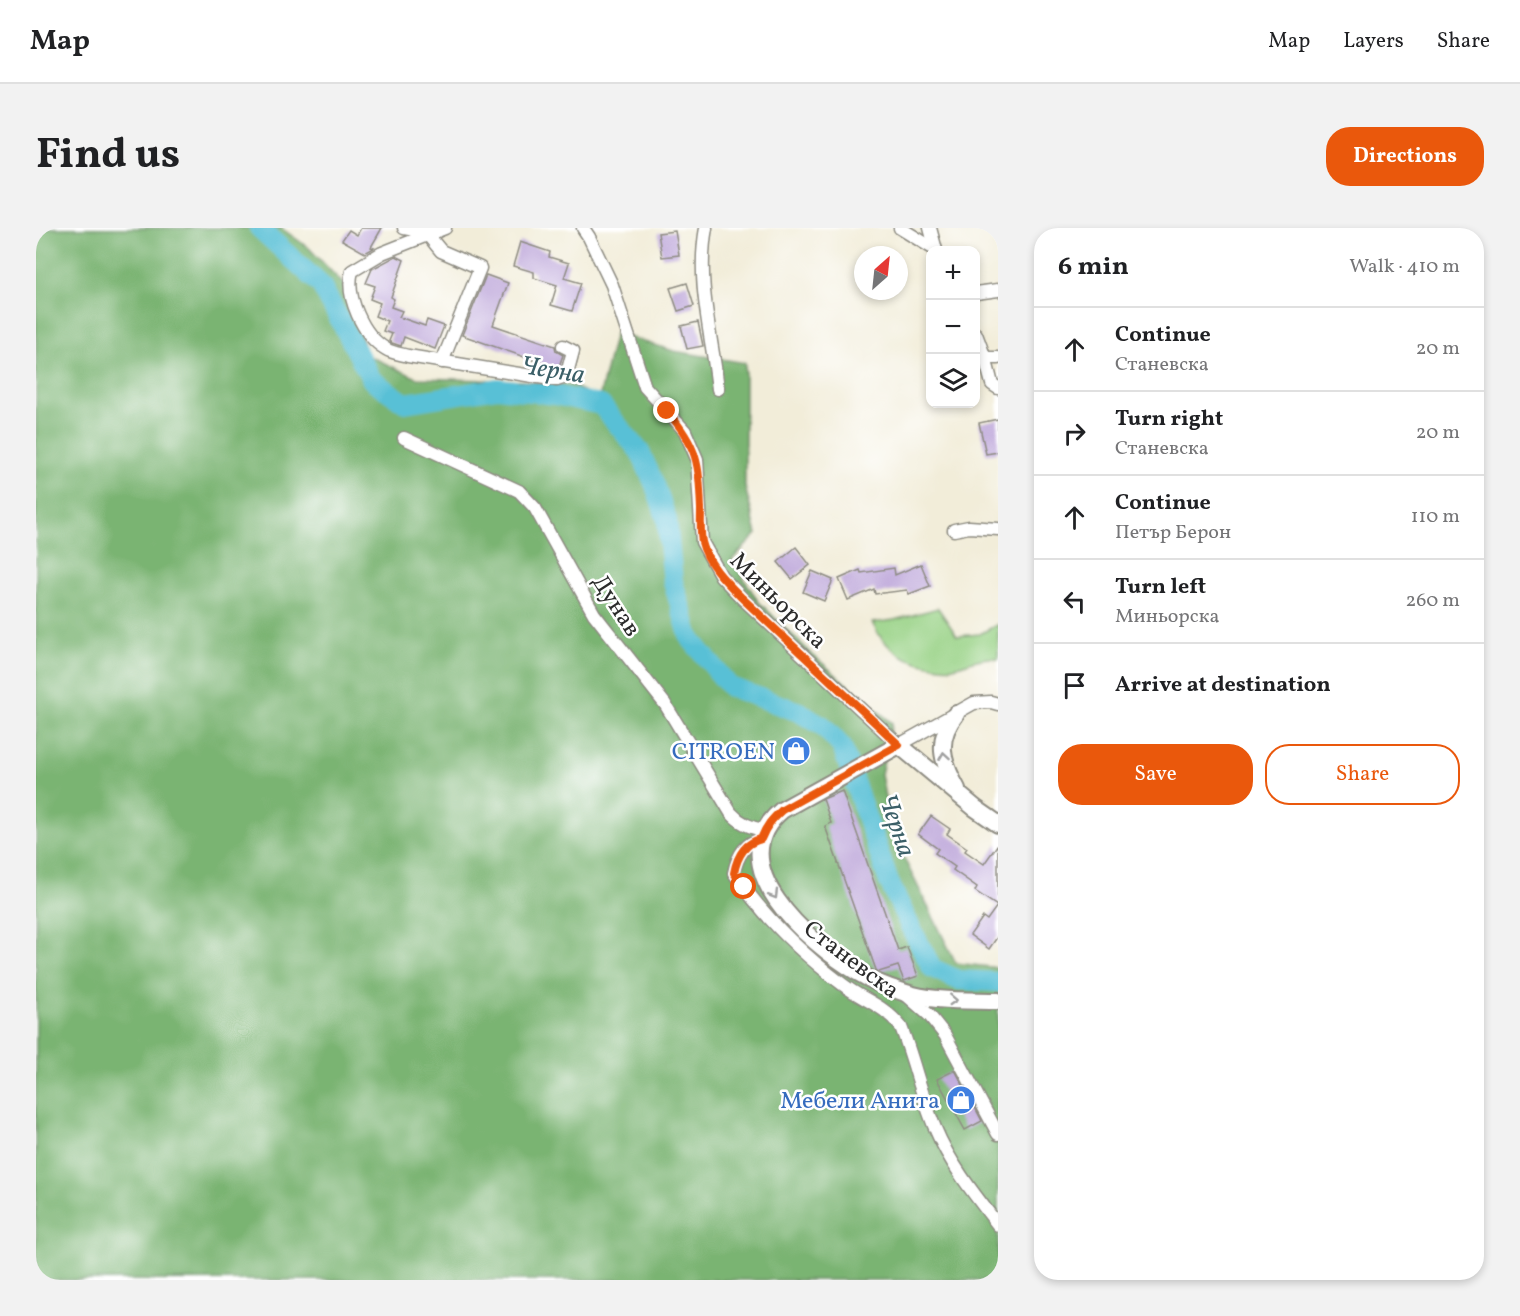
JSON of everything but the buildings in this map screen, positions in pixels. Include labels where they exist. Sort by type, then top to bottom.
[{"type":"main road","points":[[956,714],[944,733],[943,755],[948,774],[962,798]]},
{"type":"main road","points":[[998,824],[962,798],[899,745],[782,810],[768,822],[763,834],[760,864],[765,880],[782,907],[796,923],[824,950],[858,973],[903,993],[944,999],[998,1001]]},
{"type":"street","points":[[404,228],[444,229]]},
{"type":"street","name":"Миньорска","points":[[583,228],[612,285],[645,387],[685,431],[697,459],[702,542],[709,558],[742,598],[899,745]]},
{"type":"street","points":[[706,228],[702,250],[702,280],[718,390]]},
{"type":"street","points":[[900,228],[929,246]]},
{"type":"street","points":[[930,228],[935,246]]},
{"type":"street","points":[[444,229],[382,253],[354,268],[350,274],[351,297],[359,319],[375,341],[386,349],[408,356],[557,380],[566,377],[573,351],[563,346]]},
{"type":"street","points":[[428,234],[441,251],[480,268],[442,362]]},
{"type":"street","points":[[980,292],[998,290]]},
{"type":"street","points":[[980,342],[992,360],[992,384],[998,388]]},
{"type":"street","name":"Дунав","points":[[404,438],[519,491],[535,508],[594,614],[665,704],[731,813],[737,820],[763,834]]},
{"type":"street","points":[[954,530],[969,527],[998,529]]},
{"type":"street","points":[[899,745],[967,707],[980,702],[998,704]]},
{"type":"street","name":"Станевска","points":[[763,834],[751,841],[737,858],[734,873],[789,938],[812,961],[851,991],[878,1005],[901,1027],[934,1126],[946,1152],[960,1175],[998,1225]]},
{"type":"street","points":[[903,993],[928,1015],[945,1035],[998,1134]]},
{"type":"green space","points":[[36,228],[281,228],[309,248],[347,288],[367,355],[417,378],[524,381],[571,385],[599,399],[615,333],[674,351],[745,363],[745,487],[757,534],[732,560],[758,601],[813,655],[892,723],[881,774],[891,832],[956,963],[998,968],[998,1280],[36,1280]]},
{"type":"green space","points":[[938,608],[957,636],[980,634],[998,624],[998,659],[981,659],[950,668],[919,663],[895,652],[872,623],[894,620]]},
{"type":"waterway","name":"Черна","points":[[259,228],[321,285],[372,380],[405,403],[498,388],[555,395],[601,405],[640,452],[655,485],[667,520],[673,582],[690,638],[730,687],[799,712],[823,726],[842,747],[889,882],[932,968],[958,980],[998,982]]},
{"type":"place","name":"CITROEN","points":[[796,751]]},
{"type":"place","name":"Мебели Анита","points":[[961,1100]]},
{"type":"route","points":[[667,411],[685,431],[697,459],[702,542],[709,558],[742,598],[899,745],[782,810],[768,822],[761,839],[751,841],[737,858],[734,873],[744,887]]}]
